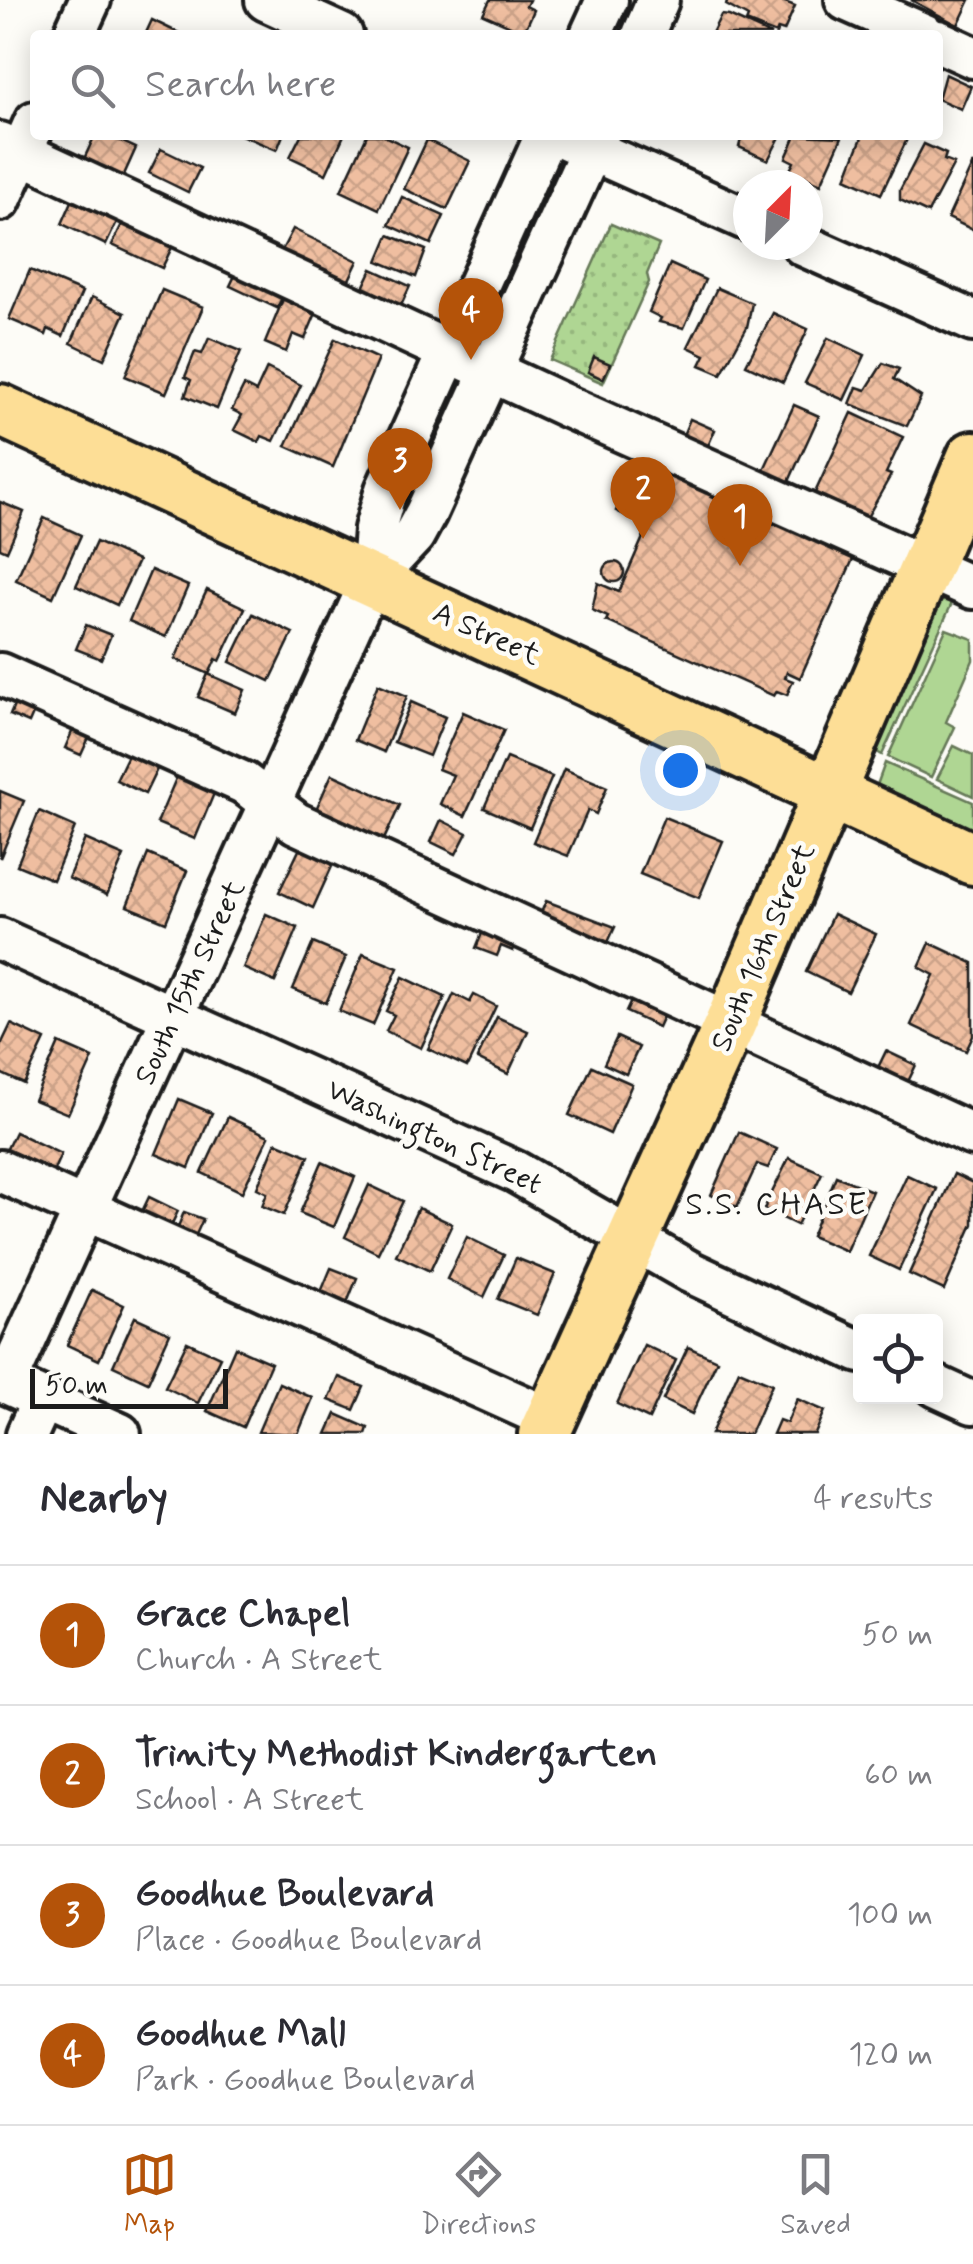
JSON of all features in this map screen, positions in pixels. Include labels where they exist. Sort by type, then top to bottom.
[{"type":"main road","name":"A Street","points":[[0,410],[973,859]]},
{"type":"main road","name":"South 16th Street","points":[[547,1426],[730,1024],[973,457]]},
{"type":"street","points":[[76,30],[90,0]]},
{"type":"street","points":[[266,0],[331,30]]},
{"type":"street","points":[[593,30],[607,0]]},
{"type":"street","points":[[645,30],[658,0]]},
{"type":"street","points":[[846,0],[913,30]]},
{"type":"street","points":[[943,43],[973,56]]},
{"type":"street","points":[[0,200],[19,139],[492,370],[973,588]]},
{"type":"street","points":[[372,580],[375,529],[386,490],[544,140]]},
{"type":"street","points":[[372,580],[414,535],[492,370],[583,140],[733,213]]},
{"type":"street","points":[[823,254],[973,321]]},
{"type":"street","name":"South 15th Street","points":[[3,1381],[174,1017],[372,580]]},
{"type":"street","points":[[0,674],[244,782],[296,823],[973,1134]]},
{"type":"street","name":"Washington Street","points":[[0,939],[516,1172],[740,1298],[853,1349]]},
{"type":"street","points":[[0,1171],[547,1426]]},
{"type":"street","points":[[3,1381],[35,1417],[120,1434]]},
{"type":"street","points":[[943,1389],[973,1403]]},
{"type":"green space","points":[[611,224],[659,245],[647,274],[649,282],[603,383],[550,360]]},
{"type":"green space","points":[[937,601],[953,601],[882,755],[874,750]]},
{"type":"green space","points":[[946,629],[973,639],[973,660],[946,722],[955,727],[931,777],[888,757]]},
{"type":"green space","points":[[954,746],[973,755],[973,796],[937,779]]},
{"type":"green space","points":[[885,763],[973,802],[973,837],[876,788]]},
{"type":"building","points":[[490,0],[529,0],[526,6],[534,10],[525,30],[483,14]]},
{"type":"building","points":[[728,0],[780,0],[795,6],[784,30],[766,30],[746,22],[748,17],[726,5]]},
{"type":"building","points":[[911,0],[970,0],[958,25]]},
{"type":"building","points":[[721,15],[760,30],[714,30]]},
{"type":"building","points":[[152,20],[173,30],[147,30]]},
{"type":"building","points":[[945,74],[971,86],[961,109],[943,101]]},
{"type":"building","points":[[93,140],[119,140],[136,148],[118,188],[90,175],[95,164],[84,159]]},
{"type":"building","points":[[253,140],[281,140],[277,150]]},
{"type":"building","points":[[298,140],[342,140],[326,174],[290,157]]},
{"type":"building","points":[[365,140],[393,140],[408,147],[379,209],[341,191]]},
{"type":"building","points":[[427,140],[470,161],[447,209],[404,189]]},
{"type":"building","points":[[741,140],[778,140],[768,160],[739,147]]},
{"type":"building","points":[[794,140],[841,140],[823,180],[823,170],[790,170],[794,162],[786,158]]},
{"type":"building","points":[[861,140],[907,140],[881,194],[846,178]]},
{"type":"building","points":[[924,144],[946,154],[944,160],[954,164],[928,213],[900,200],[900,190]]},
{"type":"building","points":[[161,149],[200,168],[188,192],[149,173]]},
{"type":"building","points":[[973,163],[973,230],[948,218]]},
{"type":"building","points":[[77,190],[122,211],[106,245],[62,224]]},
{"type":"building","points":[[402,197],[444,216],[431,244],[389,225]]},
{"type":"building","points":[[124,220],[174,243],[162,268],[112,245]]},
{"type":"building","points":[[293,229],[358,261],[345,288],[272,251],[274,246],[282,250]]},
{"type":"building","points":[[389,235],[426,250],[416,277],[378,261]]},
{"type":"building","points":[[242,261],[289,283],[277,308],[230,286]]},
{"type":"building","points":[[670,264],[705,280],[684,328],[659,322],[661,318],[649,312]]},
{"type":"building","points":[[372,269],[410,286],[398,312],[360,294]]},
{"type":"building","points":[[30,270],[82,292],[63,336],[48,329],[46,335],[9,319]]},
{"type":"building","points":[[717,288],[752,303],[747,327],[721,374],[700,365],[705,355],[688,347]]},
{"type":"building","points":[[162,290],[203,307],[166,393],[125,376]]},
{"type":"building","points":[[286,292],[319,306],[305,339],[293,334],[286,352],[265,343]]},
{"type":"building","points":[[92,297],[125,313],[104,359],[71,343]]},
{"type":"building","points":[[773,313],[808,329],[783,382],[746,365]]},
{"type":"building","points":[[209,338],[241,351],[217,409],[185,396],[191,380],[185,377],[195,352],[202,354]]},
{"type":"building","points":[[828,338],[865,355],[844,400],[805,383]]},
{"type":"building","points":[[335,339],[378,359],[333,467],[286,446]]},
{"type":"building","points":[[594,357],[610,364],[603,379],[588,372]]},
{"type":"building","points":[[883,363],[899,369],[894,379],[921,397],[907,426],[850,404],[857,387],[866,390]]},
{"type":"building","points":[[267,368],[301,385],[274,441],[262,436],[259,442],[234,430],[242,415],[232,410],[244,386],[256,392]]},
{"type":"building","points":[[794,405],[819,416],[785,490],[760,478]]},
{"type":"building","points":[[852,413],[903,437],[886,473],[891,475],[865,521],[813,497]]},
{"type":"building","points":[[690,419],[715,430],[705,453],[680,442]]},
{"type":"building","points":[[641,455],[858,548],[800,678],[787,672],[785,678],[793,681],[787,695],[777,691],[774,696],[606,621],[608,617],[592,610],[598,583],[619,592],[648,526],[616,511]]},
{"type":"building","points":[[0,502],[24,512],[7,551],[0,548]]},
{"type":"building","points":[[44,518],[81,535],[53,597],[16,580]]},
{"type":"building","points":[[96,542],[138,561],[117,605],[76,586]]},
{"type":"building","points":[[614,562],[624,572],[614,582],[604,572]]},
{"type":"building","points":[[151,570],[188,586],[166,637],[129,621]]},
{"type":"building","points":[[207,590],[245,608],[220,661],[216,659],[209,674],[175,659]]},
{"type":"building","points":[[253,614],[293,633],[270,681],[230,662]]},
{"type":"building","points":[[86,625],[111,635],[101,659],[76,649]]},
{"type":"building","points":[[208,674],[245,690],[235,713],[198,697]]},
{"type":"building","points":[[378,684],[407,696],[384,752],[355,740]]},
{"type":"building","points":[[20,692],[39,700],[29,723],[10,715]]},
{"type":"building","points":[[411,702],[445,717],[429,756],[394,742]]},
{"type":"building","points":[[463,712],[504,730],[465,816],[440,804],[453,775],[438,769]]},
{"type":"building","points":[[75,725],[91,733],[81,755],[65,748]]},
{"type":"building","points":[[129,753],[158,767],[145,794],[116,780]]},
{"type":"building","points":[[506,758],[552,777],[530,828],[484,808]]},
{"type":"building","points":[[564,769],[607,787],[596,814],[588,810],[568,856],[533,842]]},
{"type":"building","points":[[332,774],[400,805],[380,848],[312,818]]},
{"type":"building","points":[[177,776],[215,791],[195,839],[157,823]]},
{"type":"building","points":[[0,791],[24,801],[0,858]]},
{"type":"building","points":[[39,811],[75,827],[53,880],[17,865]]},
{"type":"building","points":[[664,817],[723,841],[699,898],[640,874]]},
{"type":"building","points":[[441,820],[467,833],[456,854],[431,842]]},
{"type":"building","points":[[85,839],[124,856],[107,895],[68,878]]},
{"type":"building","points":[[301,846],[334,862],[313,908],[279,892]]},
{"type":"building","points":[[148,854],[187,871],[166,922],[127,906]]},
{"type":"building","points":[[546,901],[615,927],[604,951],[537,922]]},
{"type":"building","points":[[266,914],[298,928],[275,982],[243,968]]},
{"type":"building","points":[[833,914],[876,934],[848,992],[806,972]]},
{"type":"building","points":[[489,916],[522,930],[513,951],[501,946],[497,956],[476,948]]},
{"type":"building","points":[[313,943],[346,957],[326,1003],[293,989]]},
{"type":"building","points":[[930,943],[973,963],[973,1036],[966,1051],[911,1025],[934,975],[919,967]]},
{"type":"building","points":[[363,954],[398,968],[373,1025],[339,1011]]},
{"type":"building","points":[[403,977],[445,997],[421,1048],[386,1031],[394,1015],[386,1011]]},
{"type":"building","points":[[638,986],[670,1001],[658,1027],[626,1012]]},
{"type":"building","points":[[454,994],[470,1002],[474,995],[496,1006],[467,1067],[428,1049]]},
{"type":"building","points":[[497,1017],[528,1031],[508,1074],[477,1059]]},
{"type":"building","points":[[11,1024],[45,1040],[24,1084],[0,1073],[0,1047]]},
{"type":"building","points":[[617,1037],[639,1047],[626,1074],[604,1064]]},
{"type":"building","points":[[59,1043],[93,1058],[68,1114],[34,1100]]},
{"type":"building","points":[[886,1051],[916,1065],[902,1094],[872,1080]]},
{"type":"building","points":[[592,1066],[632,1084],[610,1134],[569,1115]]},
{"type":"building","points":[[179,1099],[212,1113],[189,1168],[156,1154]]},
{"type":"building","points":[[228,1117],[269,1136],[242,1192],[202,1173]]},
{"type":"building","points":[[15,1132],[61,1154],[49,1181],[2,1159]]},
{"type":"building","points":[[739,1132],[777,1149],[768,1168],[757,1164],[737,1207],[711,1195]]},
{"type":"building","points":[[276,1142],[309,1156],[284,1215],[262,1206],[267,1193],[257,1188]]},
{"type":"building","points":[[789,1158],[822,1173],[797,1225],[764,1209]]},
{"type":"building","points":[[322,1162],[355,1177],[334,1227],[300,1213]]},
{"type":"building","points":[[954,1174],[973,1183],[973,1224],[944,1290],[909,1274]]},
{"type":"building","points":[[907,1175],[937,1189],[899,1270],[869,1256]]},
{"type":"building","points":[[836,1176],[872,1191],[846,1251],[811,1236]]},
{"type":"building","points":[[369,1185],[403,1201],[378,1253],[345,1237]]},
{"type":"building","points":[[149,1197],[178,1211],[166,1236],[137,1222]]},
{"type":"building","points":[[418,1208],[452,1224],[430,1271],[396,1255]]},
{"type":"building","points":[[184,1212],[203,1219],[191,1246],[173,1239]]},
{"type":"building","points":[[467,1237],[504,1255],[484,1297],[447,1279]]},
{"type":"building","points":[[516,1258],[555,1274],[537,1315],[498,1299]]},
{"type":"building","points":[[331,1268],[357,1278],[347,1303],[321,1292]]},
{"type":"building","points":[[92,1290],[124,1305],[99,1360],[67,1345]]},
{"type":"building","points":[[135,1317],[170,1333],[148,1382],[113,1366]]},
{"type":"building","points":[[187,1342],[220,1357],[198,1403],[165,1387]]},
{"type":"building","points":[[644,1345],[676,1360],[649,1419],[617,1404]]},
{"type":"building","points":[[235,1347],[271,1363],[243,1427],[207,1411]]},
{"type":"building","points":[[688,1347],[717,1360],[692,1414],[663,1400]]},
{"type":"building","points":[[739,1370],[772,1384],[750,1434],[711,1434]]},
{"type":"building","points":[[339,1377],[364,1387],[354,1410],[329,1400]]},
{"type":"building","points":[[279,1383],[313,1398],[298,1434],[258,1432]]},
{"type":"building","points":[[797,1399],[825,1411],[815,1434],[773,1434],[779,1420],[787,1423]]},
{"type":"building","points":[[336,1414],[368,1428],[366,1434],[327,1434]]},
{"type":"place","name":"Goodhue Mall","points":[[471,360]]},
{"type":"place","name":"Goodhue Boulevard","points":[[400,510]]},
{"type":"place","name":"Trinity Methodist Kindergarten","points":[[643,539]]},
{"type":"place","name":"Grace Chapel","points":[[740,566]]},
{"type":"district","name":"S.S. CHASE","points":[[777,1203]]}]
